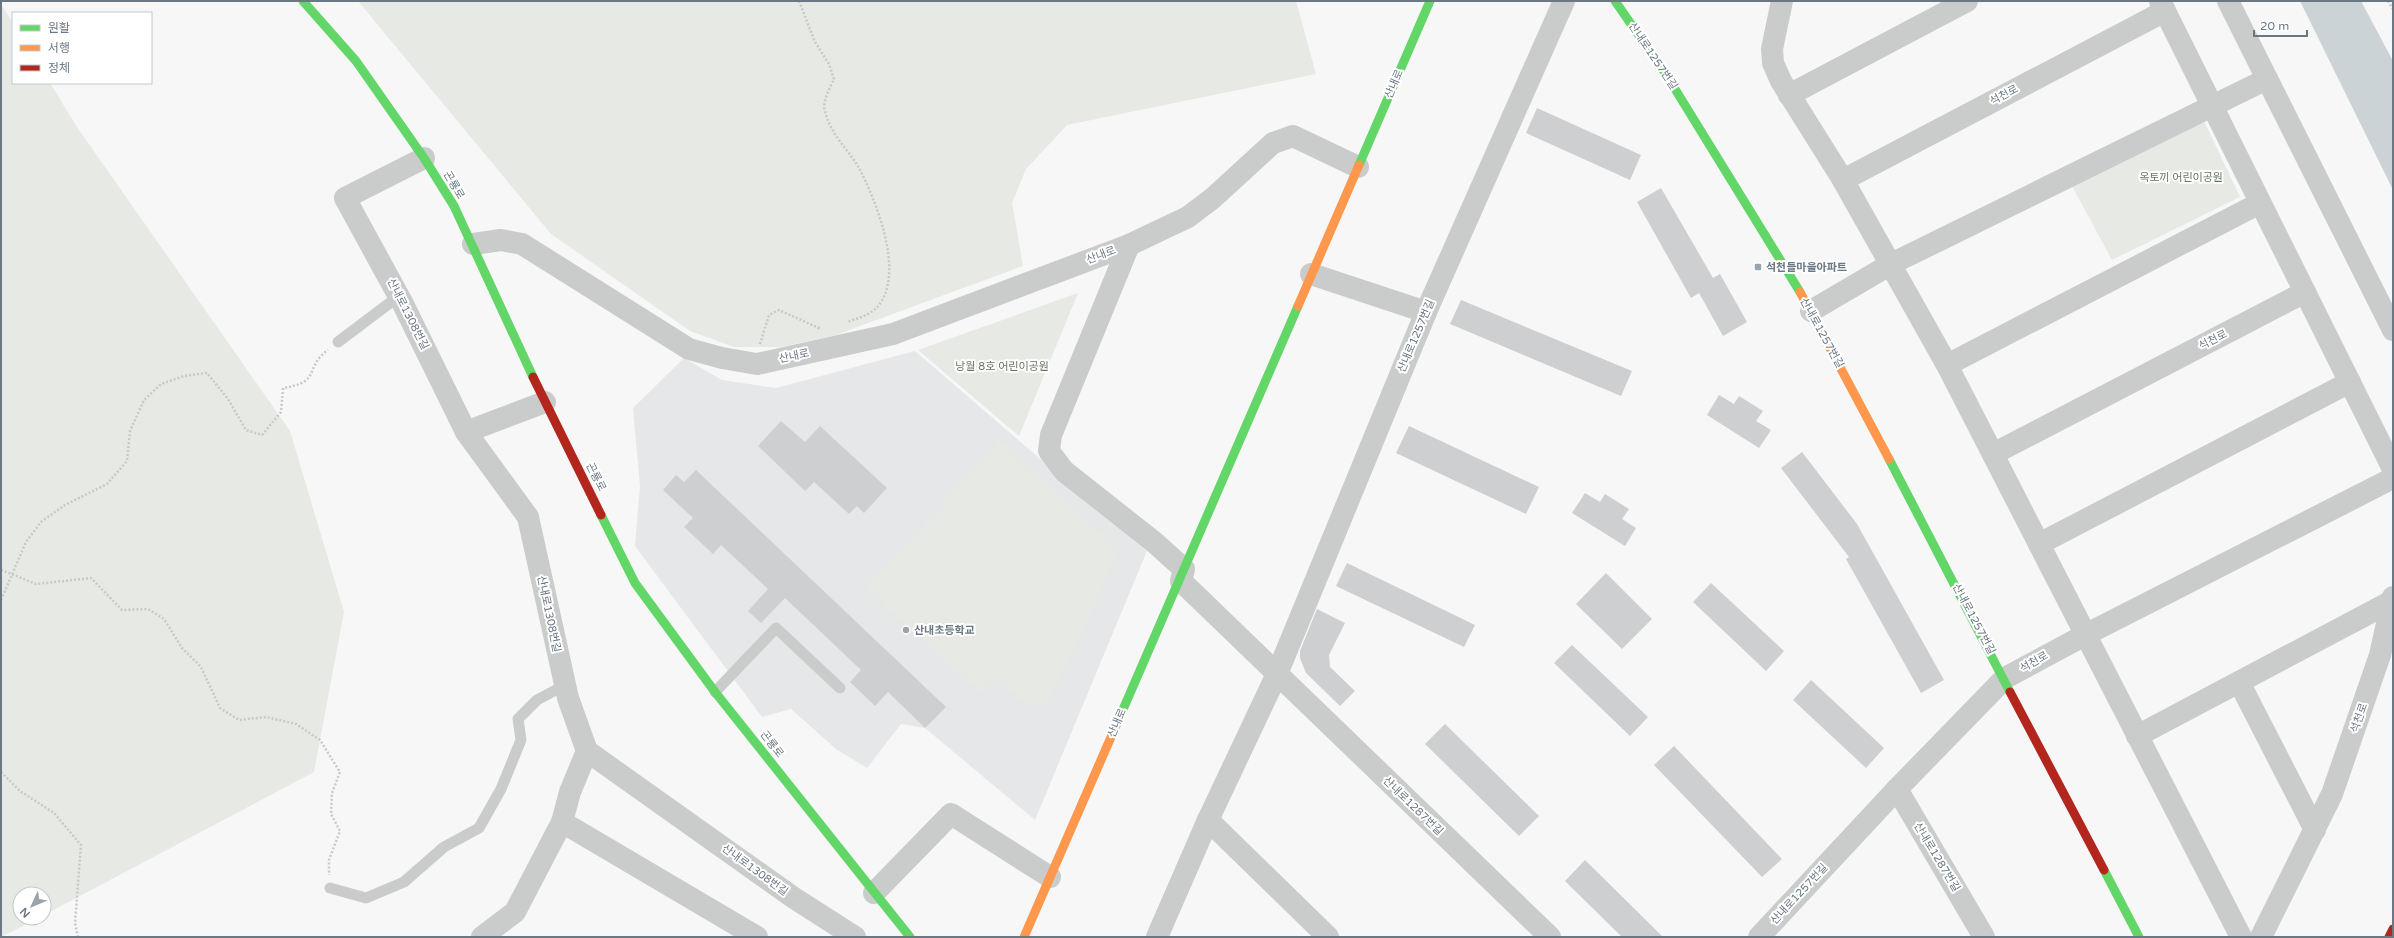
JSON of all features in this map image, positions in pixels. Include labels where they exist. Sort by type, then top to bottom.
[{"type":"main road","name":"곤룡로","points":[[303,1],[356,61],[424,158],[454,206],[473,244],[545,402],[635,583],[715,692],[910,937]]},
{"type":"main road","name":"산내로","points":[[1024,937],[1430,1]]},
{"type":"main road","name":"산내로1257번길","points":[[1615,1],[1667,76],[1811,311],[2005,678],[2139,937]]},
{"type":"main road","points":[[2389,937],[2393,929]]},
{"type":"street","name":"산내로1257번길","points":[[1277,674],[1426,312],[1564,1]]},
{"type":"street","points":[[1782,1],[1772,49],[1773,62],[1789,95],[1842,180],[1947,365],[2084,635],[2242,937]]},
{"type":"street","points":[[1789,95],[1967,1]]},
{"type":"street","points":[[2228,1],[2393,330]]},
{"type":"street","name":"석천로","points":[[1842,180],[2163,6],[2393,469]]},
{"type":"street","points":[[1811,311],[1891,264],[2267,79]]},
{"type":"street","name":"산내로","points":[[473,244],[501,240],[522,244],[689,349],[722,358],[757,364],[893,334],[1129,244],[1188,217],[1213,198],[1273,143],[1280,140],[1293,136],[1358,167]]},
{"type":"street","name":"산내로1308번길","points":[[424,158],[345,198],[398,293],[466,432],[528,517],[565,685],[587,751],[794,898],[855,937]]},
{"type":"street","points":[[1947,365],[2260,203]]},
{"type":"street","name":"산내로","points":[[1129,244],[1051,435],[1049,451],[1064,471],[1154,542],[1184,569]]},
{"type":"street","points":[[1312,274],[1426,312]]},
{"type":"street","name":"석천로","points":[[1993,454],[2305,292]]},
{"type":"street","points":[[2039,544],[2350,382]]},
{"type":"street","points":[[466,432],[545,402]]},
{"type":"street","name":"석천로","points":[[2005,678],[2084,635],[2393,478]]},
{"type":"street","name":"산내로1287번길","points":[[1184,569],[1181,581],[1550,937]]},
{"type":"street","name":"석천로","points":[[2138,736],[2393,599]]},
{"type":"street","name":"석천로","points":[[2261,937],[2332,794],[2380,655],[2393,599]]},
{"type":"street","points":[[1157,937],[1208,820],[1277,674]]},
{"type":"street","name":"산내로1257번길","points":[[1759,937],[1897,789],[2005,678]]},
{"type":"street","points":[[2239,682],[2314,830]]},
{"type":"street","points":[[482,937],[515,912],[562,822],[570,792],[587,751]]},
{"type":"street","name":"산내로1287번길","points":[[1897,789],[1975,933]]},
{"type":"street","points":[[874,893],[950,814],[1050,877]]},
{"type":"street","points":[[1208,820],[1328,937]]},
{"type":"street","points":[[562,822],[756,937]]},
{"type":"lane","points":[[338,342],[395,299],[398,293]]},
{"type":"lane","points":[[715,692],[776,628],[840,688]]},
{"type":"lane","points":[[330,888],[366,898],[404,882],[444,847],[479,828],[501,789],[521,740],[518,719],[537,700],[565,685]]},
{"type":"path","points":[[799,1],[815,42],[829,64],[834,79],[828,91],[824,109],[827,119],[864,180],[886,235],[888,248],[887,285],[881,303],[864,317],[842,324]]},
{"type":"path","points":[[2388,1],[2393,9]]},
{"type":"path","points":[[757,364],[769,315],[779,310],[804,323],[826,331]]},
{"type":"path","points":[[1,600],[11,573],[26,542],[41,522],[65,505],[107,484],[127,461],[130,431],[144,400],[161,384],[184,376],[207,373],[228,399],[246,430],[262,435],[281,412],[283,388],[298,386],[309,379],[318,357],[338,342]]},
{"type":"path","points":[[1,570],[36,584],[91,578],[122,610],[148,609],[164,619],[182,648],[200,667],[220,708],[239,720],[266,717],[296,724],[320,740],[340,772],[332,800],[331,814],[340,831],[329,860],[330,888]]},
{"type":"path","points":[[1,772],[20,791],[54,813],[81,845],[75,923],[78,937]]},
{"type":"shaded area","points":[[2300,1],[2361,1],[2393,61],[2393,190]]},
{"type":"shaded area","name":"산내초등학교","points":[[915,351],[1147,551],[1035,820],[925,728],[901,724],[867,768],[836,749],[791,709],[762,717],[635,546],[640,486],[633,408],[684,358],[722,380],[776,388]]},
{"type":"green space","points":[[358,1],[1296,1],[1316,74],[1067,125],[1026,169],[1012,203],[1023,266],[833,336],[780,347],[734,347],[690,331],[551,234]]},
{"type":"green space","points":[[1,4],[12,21],[12,84],[51,84],[77,127],[290,431],[344,612],[314,772],[52,911],[52,886],[12,886],[12,926],[23,926],[1,937]]},
{"type":"green space","name":"옥토끼 어린이공원","points":[[2202,117],[2240,197],[2112,260],[2071,184]]},
{"type":"green space","name":"낭월 8호 어린이공원","points":[[1078,293],[1019,436],[918,350]]},
{"type":"green space","points":[[1000,440],[1120,550],[1049,702],[1026,706],[995,678],[980,693],[865,588]]},
{"type":"building","points":[[1537,108],[1641,155],[1630,180],[1526,133]]},
{"type":"building","points":[[1661,188],[1713,278],[1720,274],[1747,322],[1723,336],[1699,293],[1691,298],[1637,202]]},
{"type":"building","points":[[1461,300],[1632,371],[1621,396],[1450,324]]},
{"type":"building","points":[[1719,395],[1734,404],[1739,396],[1763,411],[1756,421],[1771,430],[1759,448],[1707,415]]},
{"type":"building","points":[[781,421],[805,442],[820,426],[887,488],[864,513],[857,506],[849,514],[814,482],[805,491],[758,446]]},
{"type":"building","points":[[1409,426],[1539,487],[1526,514],[1396,453]]},
{"type":"building","points":[[1802,452],[1857,524],[1944,680],[1921,693],[1846,559],[1849,557],[1781,468]]},
{"type":"building","points":[[696,470],[946,707],[925,728],[888,692],[875,706],[850,682],[861,670],[785,598],[761,623],[748,611],[768,589],[721,545],[713,554],[684,527],[693,518],[663,490],[676,475],[684,482]]},
{"type":"building","points":[[1585,493],[1600,502],[1605,494],[1629,509],[1622,519],[1636,528],[1625,546],[1572,513]]},
{"type":"building","points":[[1347,563],[1475,625],[1464,647],[1336,586]]},
{"type":"building","points":[[1606,573],[1652,619],[1622,649],[1576,604]]},
{"type":"building","points":[[1711,583],[1784,651],[1766,671],[1693,602]]},
{"type":"building","points":[[1317,609],[1345,623],[1329,655],[1330,667],[1355,691],[1340,706],[1306,673],[1300,658],[1300,651]]},
{"type":"building","points":[[1572,645],[1648,717],[1630,736],[1554,663]]},
{"type":"building","points":[[1811,680],[1884,748],[1866,768],[1793,700]]},
{"type":"building","points":[[1445,724],[1539,816],[1519,836],[1425,744]]},
{"type":"building","points":[[1674,746],[1782,859],[1762,877],[1654,765]]},
{"type":"building","points":[[1585,860],[1663,937],[1622,937],[1565,881]]},
{"type":"traffic: fast","points":[[303,1],[356,61],[424,158],[454,206],[533,377]]},
{"type":"traffic: fast","points":[[1359,165],[1430,1]]},
{"type":"traffic: fast","points":[[1615,1],[1667,76],[1800,292]]},
{"type":"traffic: fast","points":[[1118,721],[1298,306]]},
{"type":"traffic: fast","points":[[1889,459],[2010,692]]},
{"type":"traffic: fast","points":[[601,515],[635,583],[715,692],[910,937]]},
{"type":"traffic: fast","points":[[2104,870],[2139,937]]},
{"type":"traffic: slow","points":[[1298,306],[1359,165]]},
{"type":"traffic: slow","points":[[1800,292],[1889,459]]},
{"type":"traffic: slow","points":[[1024,937],[1118,721]]},
{"type":"traffic: jam","points":[[533,377],[601,515]]},
{"type":"traffic: jam","points":[[2010,692],[2104,870]]},
{"type":"traffic: jam","points":[[2389,937],[2393,929]]},
{"type":"place","name":"석천들마을아파트","points":[[1758,267]]},
{"type":"place","name":"산내초등학교","points":[[906,630]]}]
